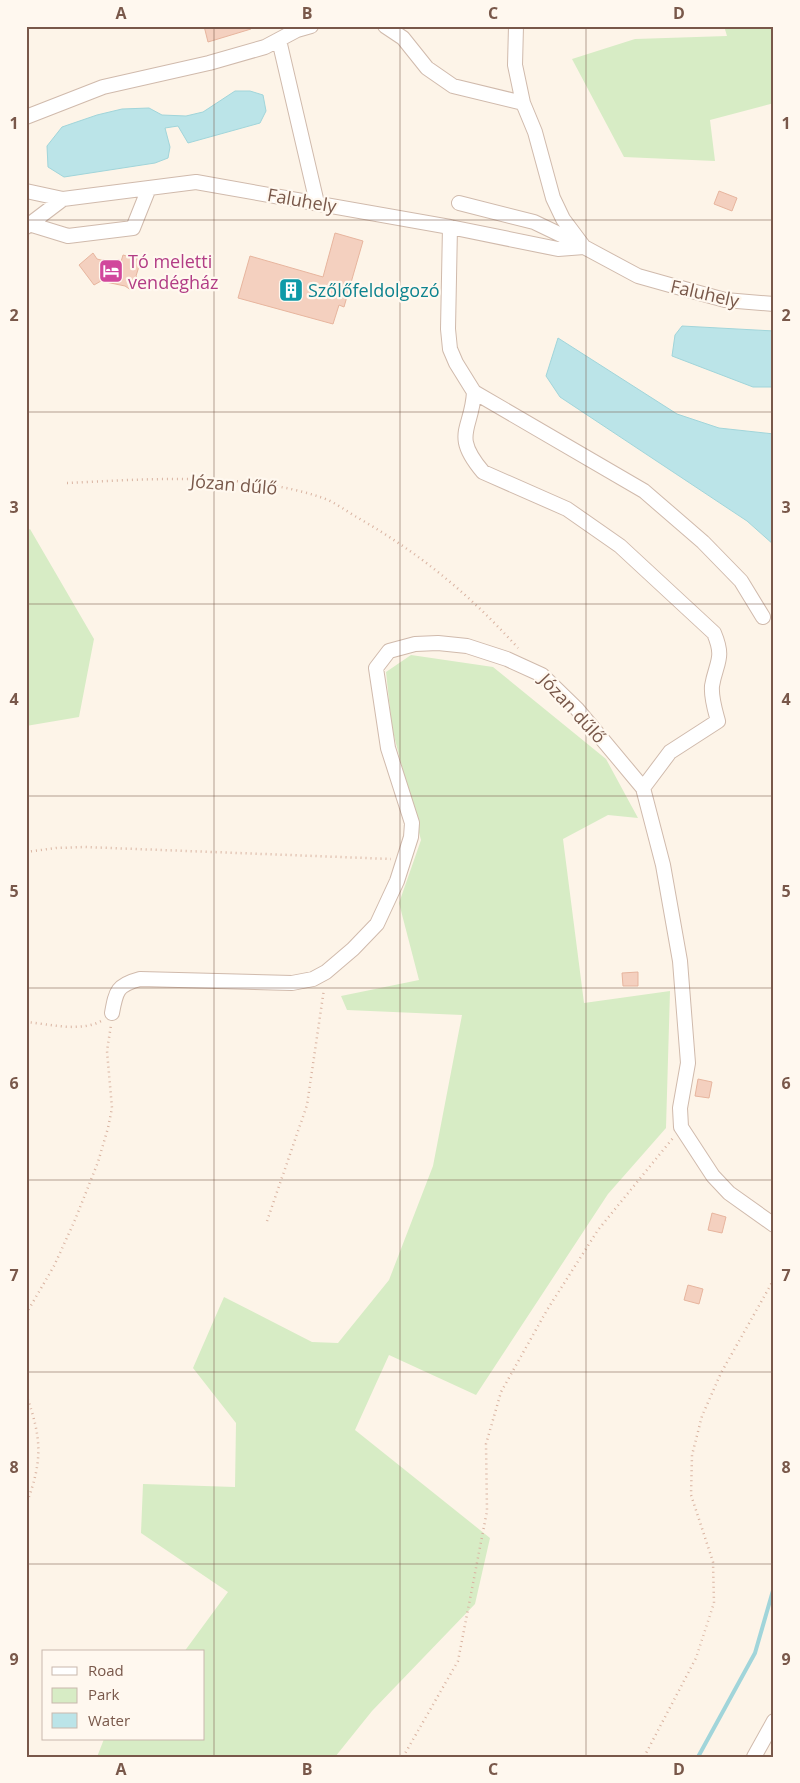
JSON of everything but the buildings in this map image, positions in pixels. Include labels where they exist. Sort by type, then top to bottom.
[{"type":"street","points":[[26,117],[103,87],[209,63],[265,47],[297,30],[311,26]]},
{"type":"street","points":[[385,26],[403,38],[427,68],[453,86],[523,103]]},
{"type":"street","name":"Faluhely","points":[[516,26],[515,65],[523,103],[535,132],[553,198],[563,219],[584,247],[638,276],[725,300],[774,304]]},
{"type":"street","points":[[279,40],[317,203]]},
{"type":"street","name":"Faluhely","points":[[28,226],[63,199],[196,182],[450,227],[558,249],[584,247]]},
{"type":"street","points":[[28,226],[68,236],[133,228],[148,188]]},
{"type":"street","points":[[26,191],[63,199]]},
{"type":"street","points":[[458,204],[534,222],[584,247]]},
{"type":"street","points":[[450,227],[448,329],[450,349],[456,363],[474,392],[644,491],[703,542],[741,581],[763,617]]},
{"type":"street","points":[[474,392],[465,436],[474,461],[483,472],[567,509],[620,546],[714,634],[720,648],[719,664],[712,687],[713,702],[718,721],[670,752],[643,788]]},
{"type":"street","name":"Józan dűlő","points":[[112,1013],[116,992],[124,983],[140,979],[292,983],[313,979],[326,972],[353,949],[377,924],[405,860],[411,837],[412,823],[388,748],[376,668],[390,651],[415,644],[438,643],[467,646],[507,659],[542,675],[577,709],[643,788],[663,865],[680,961],[688,1063],[680,1108],[681,1127]]},
{"type":"street","points":[[681,1127],[713,1176],[729,1193],[774,1225]]},
{"type":"street","points":[[754,1757],[774,1721]]},
{"type":"path","name":"Józan dűlő","points":[[67,482],[160,478],[262,483],[321,497],[410,549],[484,611],[523,654]]},
{"type":"path","points":[[26,852],[85,847],[405,860]]},
{"type":"path","points":[[267,1221],[307,1105],[326,972]]},
{"type":"path","points":[[26,1022],[80,1027],[96,1024],[112,1013]]},
{"type":"path","points":[[26,1314],[54,1266],[75,1220],[98,1162],[108,1128],[112,1108],[107,1051],[112,1013]]},
{"type":"path","points":[[404,1757],[458,1661],[487,1510],[486,1444],[501,1392],[547,1310],[598,1230],[681,1127]]},
{"type":"path","points":[[644,1757],[696,1658],[714,1603],[713,1562],[691,1495],[692,1454],[702,1416],[721,1373],[774,1279]]},
{"type":"path","points":[[26,1394],[35,1420],[40,1448],[37,1472],[26,1505]]},
{"type":"green space","points":[[724,26],[774,26],[774,103],[710,120],[715,161],[624,157],[572,59],[635,39],[727,36]]},
{"type":"green space","points":[[30,529],[94,639],[79,717],[26,726],[26,531]]},
{"type":"green space","points":[[411,655],[493,667],[606,759],[638,818],[608,815],[563,839],[584,1003],[670,991],[666,1128],[608,1194],[476,1395],[389,1355],[355,1430],[490,1538],[475,1604],[372,1711],[335,1757],[97,1757],[104,1740],[205,1740],[205,1650],[185,1650],[228,1592],[141,1533],[143,1484],[235,1487],[236,1423],[193,1368],[224,1297],[312,1342],[338,1343],[389,1280],[433,1166],[462,1015],[347,1010],[341,996],[419,980],[399,903],[421,840],[392,728],[386,672]]},
{"type":"water","points":[[235,91],[250,91],[263,95],[266,111],[260,123],[188,143],[178,126],[165,128],[170,147],[168,158],[155,163],[64,177],[48,167],[47,146],[62,127],[122,109],[149,108],[162,115],[186,116],[203,112]]},
{"type":"water","points":[[682,326],[774,331],[774,387],[753,387],[672,356],[675,335]]},
{"type":"water","points":[[558,338],[677,414],[719,428],[774,434],[774,545],[747,521],[560,397],[546,376]]},
{"type":"waterway","points":[[698,1757],[755,1653],[774,1587]]},
{"type":"place","name":"Tó meletti vendégház","points":[[111,271]]},
{"type":"place","name":"Szőlőfeldolgozó","points":[[291,290]]}]
